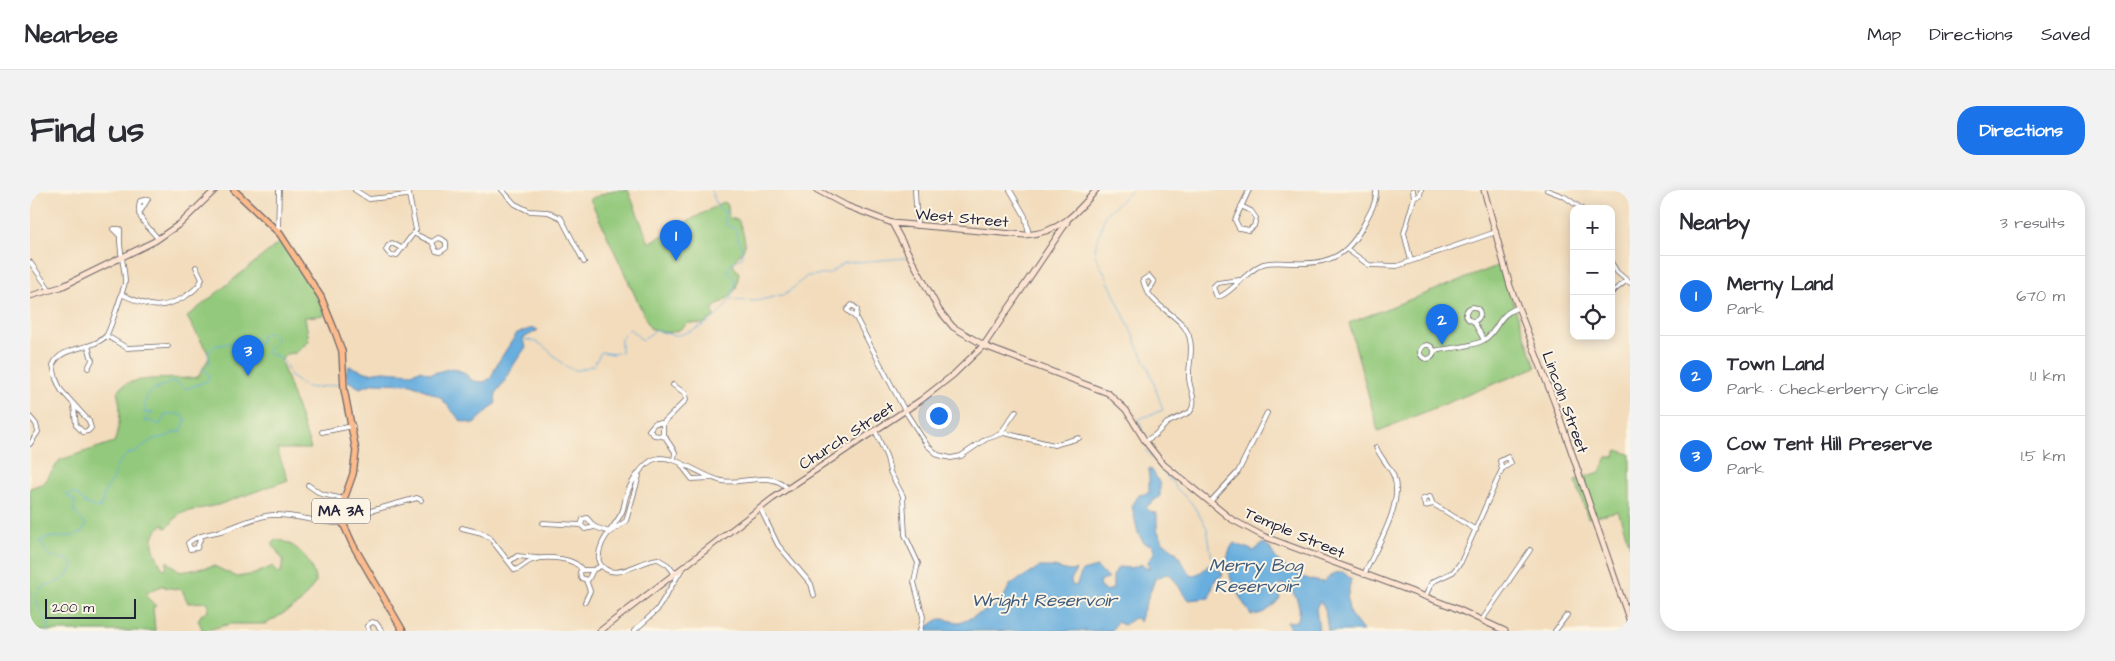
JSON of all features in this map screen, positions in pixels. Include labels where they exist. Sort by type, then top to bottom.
[{"type":"main road","points":[[30,296],[50,290],[158,239],[180,222],[214,190]]},
{"type":"main road","name":"MA 3A","points":[[234,190],[278,232],[321,297],[334,329],[342,351],[344,389],[356,444],[355,465],[341,511],[343,523],[353,545],[403,631]]},
{"type":"main road","name":"West Street","points":[[817,190],[847,206],[892,223],[1029,234],[1045,232],[1067,222],[1096,190]]},
{"type":"main road","name":"Lincoln Street","points":[[1484,190],[1517,308],[1555,404],[1630,622]]},
{"type":"main road","name":"Church Street","points":[[600,631],[787,488],[905,411],[953,375],[984,345],[1067,222]]},
{"type":"main road","name":"Temple Street","points":[[892,223],[944,318],[956,329],[984,345],[1108,393],[1126,410],[1145,441],[1171,472],[1252,532],[1425,597],[1505,631]]},
{"type":"main road","points":[[1045,232],[1056,236]]},
{"type":"street","points":[[278,232],[279,190]]},
{"type":"street","points":[[354,190],[369,199],[408,192],[416,225],[415,234],[401,248]]},
{"type":"street","points":[[502,190],[510,200],[529,211],[548,212],[561,218],[584,262]]},
{"type":"street","points":[[915,190],[917,226]]},
{"type":"street","points":[[1010,190],[1025,216],[1029,234]]},
{"type":"street","points":[[1242,206],[1251,211],[1256,218],[1254,226],[1249,230],[1241,229],[1235,224],[1236,215],[1250,190]]},
{"type":"street","points":[[1238,280],[1217,283],[1212,287],[1213,293],[1217,297],[1222,296],[1238,280],[1264,264],[1312,264],[1323,262],[1348,250],[1372,209],[1376,190]]},
{"type":"street","points":[[1410,261],[1404,233],[1414,198],[1413,190]]},
{"type":"street","points":[[1414,198],[1420,195],[1421,190]]},
{"type":"street","points":[[1547,190],[1565,197],[1576,205]]},
{"type":"street","points":[[139,214],[144,224],[158,239]]},
{"type":"street","points":[[1348,250],[1369,265],[1397,266],[1496,232]]},
{"type":"street","points":[[415,234],[432,242]]},
{"type":"street","points":[[74,406],[76,425],[82,432],[88,431],[91,425],[87,417],[74,406],[56,379],[53,365],[60,356],[88,346],[107,336],[125,282],[120,257],[120,236]]},
{"type":"street","points":[[30,262],[50,290]]},
{"type":"street","points":[[121,294],[145,305],[167,305],[187,295],[199,285],[202,278],[196,267]]},
{"type":"street","points":[[1615,270],[1628,282],[1615,290]]},
{"type":"street","points":[[1145,441],[1155,435],[1167,423],[1190,412],[1194,401],[1189,380],[1191,346],[1188,334],[1179,323],[1154,302],[1148,292]]},
{"type":"street","points":[[1434,352],[1448,347],[1474,345],[1484,340],[1491,334],[1500,318],[1517,308]]},
{"type":"street","points":[[856,318],[905,411],[927,445],[936,454],[944,457],[961,456],[986,440],[1000,434],[1013,434],[1054,445],[1079,438]]},
{"type":"street","points":[[1474,322],[1484,340]]},
{"type":"street","points":[[107,336],[127,348],[168,346]]},
{"type":"street","points":[[88,346],[92,360],[88,368]]},
{"type":"street","points":[[673,385],[685,393],[686,400],[662,423],[662,430],[673,447],[674,460]]},
{"type":"street","points":[[1000,434],[1016,411]]},
{"type":"street","points":[[1210,502],[1238,472],[1267,413]]},
{"type":"street","points":[[30,417],[36,424],[38,432],[30,444]]},
{"type":"street","points":[[662,423],[654,422],[649,430],[654,435],[666,437]]},
{"type":"street","points":[[322,432],[353,426]]},
{"type":"street","points":[[875,430],[890,472],[903,496],[905,535],[918,563],[914,582],[923,617],[923,625],[920,631]]},
{"type":"street","points":[[1364,575],[1386,528],[1396,494],[1394,476],[1381,460],[1376,447]]},
{"type":"street","points":[[675,574],[670,567],[658,559],[620,572],[612,572],[601,566],[598,553],[608,533],[624,510],[627,494],[644,466],[654,459],[665,458],[674,460],[692,479],[713,478]]},
{"type":"street","points":[[680,465],[713,478],[731,482],[773,480],[781,482],[787,488]]},
{"type":"street","points":[[1425,597],[1433,581],[1453,572],[1460,565],[1502,469]]},
{"type":"street","points":[[608,533],[626,520],[639,474]]},
{"type":"street","points":[[308,485],[321,494],[344,499]]},
{"type":"street","points":[[200,537],[270,515],[343,523],[349,517],[368,511],[417,498],[421,500]]},
{"type":"street","points":[[1433,504],[1476,530]]},
{"type":"street","points":[[760,508],[778,545],[811,584],[814,595]]},
{"type":"street","points":[[581,525],[583,520],[587,518],[595,527],[608,533]]},
{"type":"street","points":[[543,523],[581,525],[585,529],[595,527]]},
{"type":"street","points":[[462,528],[486,535],[512,568],[518,570],[528,562],[539,558]]},
{"type":"street","points":[[1482,620],[1530,550]]},
{"type":"street","points":[[509,562],[514,557],[521,555],[573,562],[582,570],[593,570],[601,566]]},
{"type":"street","points":[[634,631],[657,610],[683,567]]},
{"type":"street","points":[[582,570],[580,576],[586,580],[590,592],[585,602]]},
{"type":"street","points":[[586,580],[593,570]]},
{"type":"street","points":[[1555,631],[1567,615]]},
{"type":"street","points":[[369,631],[367,626],[372,622],[376,623],[382,631]]},
{"type":"green space","points":[[613,190],[628,190],[649,243],[723,202],[728,205],[729,218],[738,220],[745,245],[733,265],[739,273],[736,289],[727,299],[713,308],[714,317],[705,323],[688,323],[679,330],[670,332],[650,328],[590,199]]},
{"type":"green space","points":[[281,241],[314,291],[326,315],[305,317],[309,341],[296,353],[286,354],[281,361],[311,449],[277,449],[288,480],[218,505],[180,513],[168,527],[165,528],[164,524],[158,529],[153,539],[153,544],[162,568],[166,569],[167,561],[181,572],[214,566],[237,577],[255,574],[273,566],[277,573],[281,572],[283,560],[272,544],[276,539],[284,541],[303,554],[311,567],[316,582],[300,603],[266,624],[230,624],[203,631],[198,620],[201,615],[208,611],[208,602],[188,603],[182,590],[164,587],[164,585],[148,592],[146,596],[156,606],[153,607],[155,631],[30,631],[30,488],[44,483],[60,460],[114,442],[120,417],[117,392],[122,386],[141,380],[198,377],[209,358],[187,317]]},
{"type":"green space","points":[[1500,265],[1536,367],[1378,431],[1349,323]]},
{"type":"green space","points":[[1617,450],[1630,454],[1630,546],[1618,511],[1588,518],[1575,480],[1600,472],[1607,457],[1614,457]]},
{"type":"water","points":[[533,328],[538,330],[522,339],[526,347],[497,391],[496,403],[474,424],[461,421],[440,397],[412,384],[374,383],[360,388],[348,381],[346,372],[349,366],[369,373],[383,371],[412,373],[420,370],[430,374],[452,368],[463,372],[473,381],[484,382],[491,378],[497,364],[517,333]]},
{"type":"water","name":"Wright Reservoir","points":[[1149,469],[1152,470],[1160,484],[1160,496],[1146,507],[1157,514],[1157,529],[1162,541],[1176,552],[1190,575],[1202,572],[1210,563],[1221,571],[1223,575],[1215,580],[1209,598],[1188,600],[1171,575],[1166,574],[1155,579],[1139,622],[1138,619],[1134,618],[1124,625],[1117,622],[1111,631],[923,631],[937,620],[944,619],[960,623],[1000,604],[1010,585],[1039,567],[1054,567],[1069,571],[1076,570],[1071,580],[1072,585],[1076,586],[1082,571],[1097,567],[1108,579],[1099,581],[1100,587],[1105,591],[1113,589],[1113,576],[1118,567],[1131,568],[1142,564],[1149,570],[1148,562],[1154,551],[1152,545],[1144,543],[1138,533],[1132,506],[1139,495],[1149,493]]},
{"type":"water","name":"Merry Bog Reservoir","points":[[1234,543],[1254,551],[1263,543],[1266,544],[1283,565],[1310,580],[1323,582],[1334,573],[1343,572],[1351,579],[1347,599],[1350,614],[1363,631],[1328,631],[1325,609],[1320,601],[1316,608],[1319,631],[1291,631],[1287,622],[1297,621],[1299,616],[1298,604],[1290,589],[1280,584],[1278,588],[1280,598],[1277,602],[1264,612],[1251,615],[1231,580],[1228,570],[1227,560],[1229,551]]},
{"type":"waterway","points":[[522,340],[540,344],[565,366],[579,370],[594,365],[601,352],[613,354],[621,352],[621,338],[630,329],[642,340],[656,330],[678,335],[698,328],[717,316],[730,299],[734,289],[735,279],[728,271],[731,264],[742,257],[742,253],[735,228],[727,226],[724,219],[726,212],[718,208],[711,190]]},
{"type":"waterway","points":[[1107,278],[1094,253],[1105,215],[1132,190]]},
{"type":"waterway","points":[[730,300],[756,301],[786,294],[807,276],[828,274],[844,263],[906,258]]},
{"type":"waterway","points":[[1108,281],[1150,372],[1163,410],[1139,419],[1143,433],[1147,436]]},
{"type":"waterway","points":[[48,631],[49,625],[36,603],[36,593],[44,586],[65,578],[73,565],[70,560],[49,556],[40,541],[51,537],[77,534],[86,525],[74,511],[75,500],[68,497],[67,494],[75,493],[85,503],[100,509],[104,493],[114,477],[117,465],[127,454],[137,451],[153,439],[166,437],[174,432],[181,432],[186,419],[180,414],[166,414],[158,425],[151,421],[145,422],[145,419],[153,412],[144,413],[147,394],[170,382],[177,382],[186,389],[209,380],[209,375],[203,369],[210,364],[208,353],[215,346],[254,338],[260,343],[262,335],[270,332],[278,340],[268,348],[267,352],[280,358],[285,363],[290,376],[304,386],[313,388],[341,384]]},
{"type":"waterway","points":[[1146,450],[1179,491],[1191,502],[1207,528],[1213,565]]},
{"type":"place","name":"Merny Land","points":[[676,261]]},
{"type":"place","name":"Town Land","points":[[1442,345]]},
{"type":"place","name":"Cow Tent Hill Preserve","points":[[248,376]]}]
